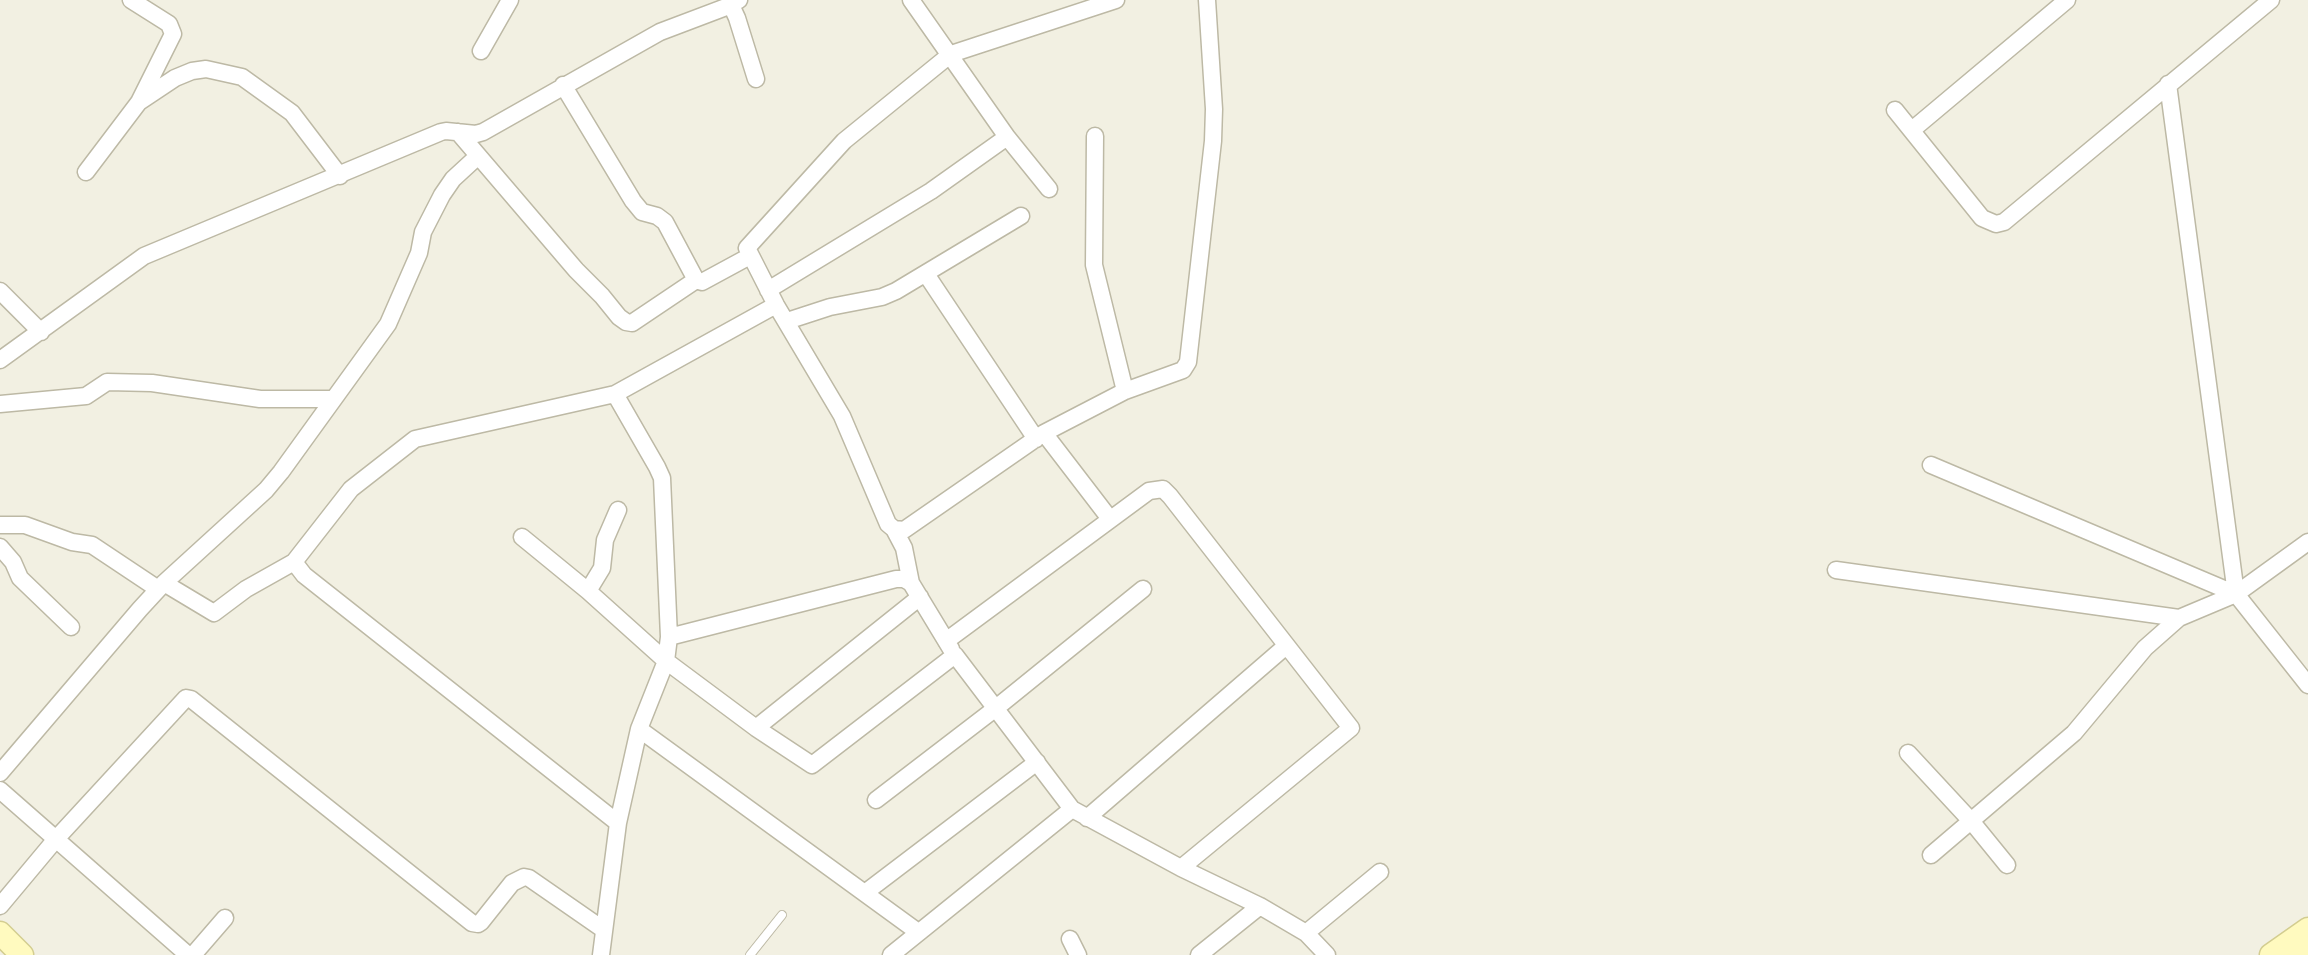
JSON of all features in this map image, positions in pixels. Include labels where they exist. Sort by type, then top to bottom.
[{"type":"main road","points":[[2271,955],[2308,928]]},
{"type":"main road","points":[[0,933],[22,955]]},
{"type":"main road","points":[[2301,955],[2308,950]]},
{"type":"street","points":[[481,51],[510,0]]},
{"type":"street","points":[[911,0],[1008,137],[1049,189]]},
{"type":"street","points":[[1116,0],[951,54],[844,141],[747,248],[776,305],[842,416],[888,524],[894,530],[904,548],[911,583],[955,655],[1072,809],[1181,868],[1260,906],[1306,933],[1328,955]]},
{"type":"street","points":[[894,530],[904,530],[1040,436],[1125,391],[1183,370],[1188,362],[1191,351],[1213,141],[1211,36],[1207,0]]},
{"type":"street","points":[[1912,130],[2067,0]]},
{"type":"street","points":[[1895,110],[1982,218],[1996,224],[2004,222],[2271,0]]},
{"type":"street","points":[[86,172],[139,102],[173,34],[169,24],[137,1]]},
{"type":"street","points":[[0,360],[144,256],[340,176],[441,132],[476,134],[483,132],[563,85],[660,32],[735,2],[756,78]]},
{"type":"street","points":[[139,102],[175,78],[192,71],[206,69],[242,77],[292,113],[340,176]]},
{"type":"street","points":[[2168,84],[2236,594]]},
{"type":"street","points":[[563,85],[633,201],[642,212],[657,216],[665,222],[696,280],[702,282],[750,256]]},
{"type":"street","points":[[458,132],[576,270],[626,322],[632,323],[696,280]]},
{"type":"street","points":[[1095,136],[1094,265],[1125,391]]},
{"type":"street","points":[[768,290],[931,191],[1008,137]]},
{"type":"street","points":[[0,772],[161,586],[266,490],[281,472],[388,324],[419,253],[423,232],[442,195],[453,179],[478,156]]},
{"type":"street","points":[[786,321],[830,306],[882,297],[926,274],[1021,216]]},
{"type":"street","points":[[926,274],[1040,436],[1110,519]]},
{"type":"street","points":[[0,291],[41,332]]},
{"type":"street","points":[[0,525],[25,525],[72,542],[92,545],[161,586],[214,613],[246,589],[294,562],[351,489],[415,439],[615,394],[776,305]]},
{"type":"street","points":[[0,404],[86,396],[107,382],[152,383],[260,399],[333,399]]},
{"type":"street","points":[[600,955],[618,823],[639,729],[666,661],[669,637],[662,478],[658,466],[615,394]]},
{"type":"street","points":[[1931,464],[2236,594],[2308,685]]},
{"type":"street","points":[[946,641],[1149,490],[1163,489],[1351,728],[1181,868]]},
{"type":"street","points":[[588,591],[602,568],[605,540],[618,510]]},
{"type":"street","points":[[522,537],[588,591],[666,661],[756,728],[809,764],[816,764],[955,655]]},
{"type":"street","points":[[1931,855],[2074,734],[2145,648],[2179,618],[2236,594],[2308,542]]},
{"type":"street","points":[[0,547],[13,562],[20,578],[71,627]]},
{"type":"street","points":[[294,562],[304,575],[618,823]]},
{"type":"street","points":[[1836,570],[2179,618]]},
{"type":"street","points":[[669,637],[896,579],[911,583]]},
{"type":"street","points":[[876,800],[996,708],[1143,590]]},
{"type":"street","points":[[756,728],[920,597]]},
{"type":"street","points":[[1087,818],[1286,646]]},
{"type":"street","points":[[0,906],[56,839],[186,698],[191,699],[472,923],[478,924],[481,922],[512,882],[524,877],[604,930]]},
{"type":"street","points":[[639,729],[866,892],[918,932]]},
{"type":"street","points":[[1908,753],[1972,822],[2008,865]]},
{"type":"street","points":[[866,892],[1037,762]]},
{"type":"street","points":[[0,790],[188,955]]},
{"type":"street","points":[[891,955],[1072,809]]},
{"type":"street","points":[[1306,933],[1380,872]]},
{"type":"street","points":[[1199,955],[1260,906]]},
{"type":"street","points":[[193,955],[225,918]]},
{"type":"street","points":[[1070,939],[1078,955]]},
{"type":"lane","points":[[750,955],[782,915]]}]
